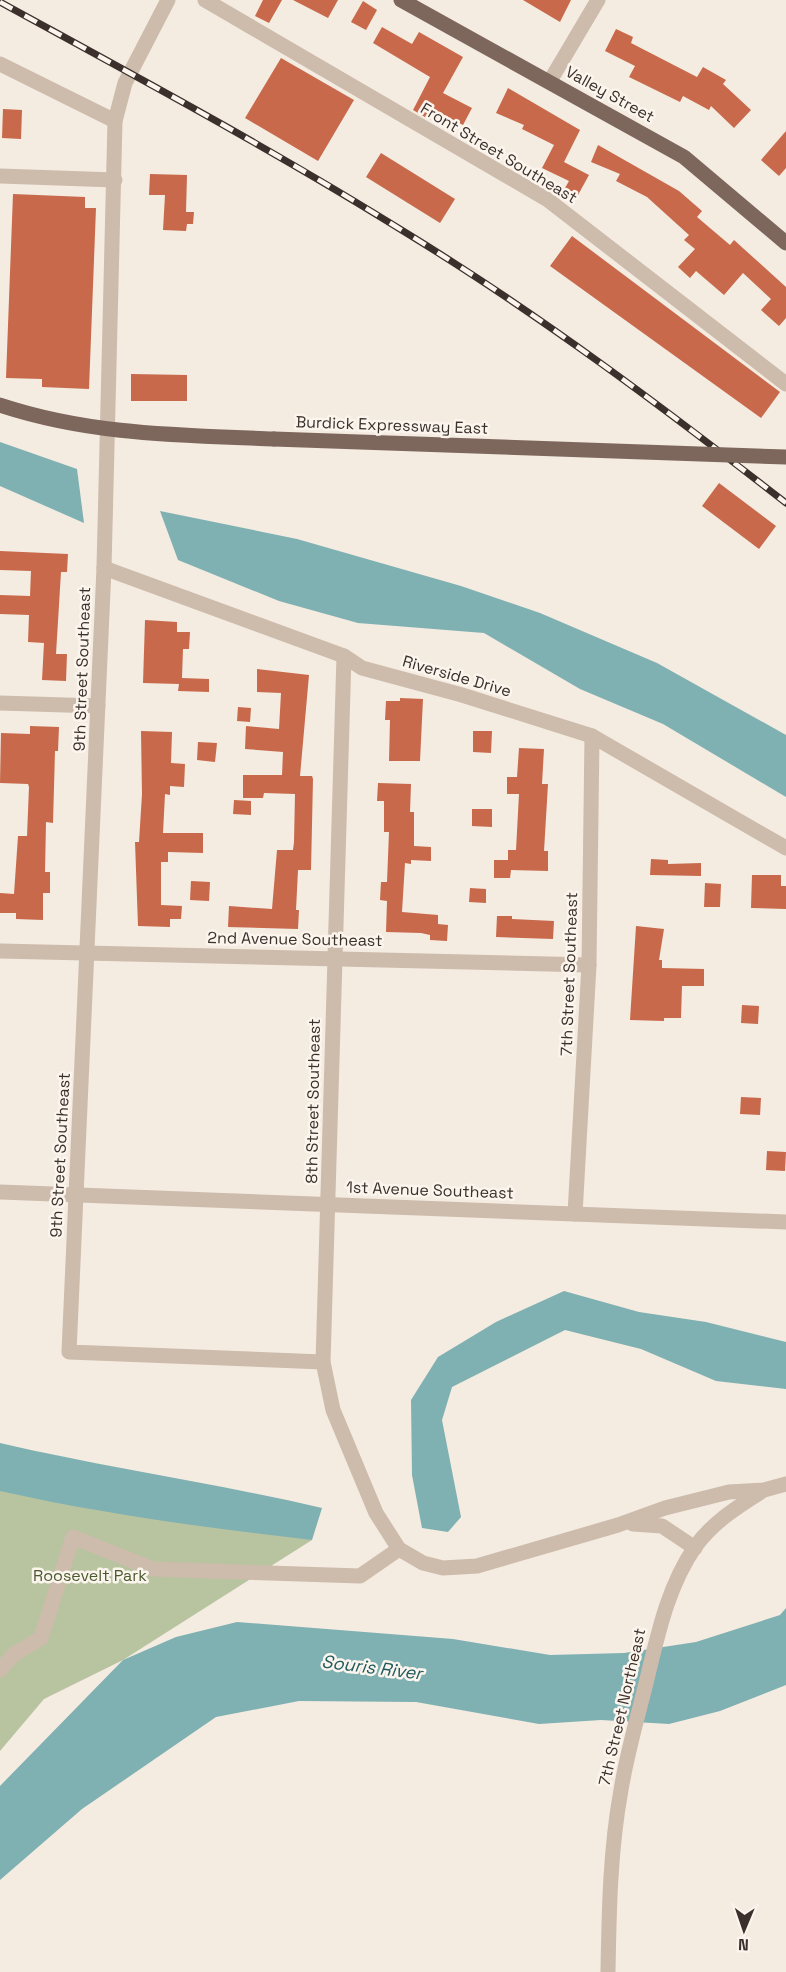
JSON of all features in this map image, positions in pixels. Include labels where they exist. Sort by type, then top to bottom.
[{"type":"main road","name":"Valley Street","points":[[401,0],[684,157],[786,243]]},
{"type":"main road","name":"Burdick Expressway East","points":[[0,405],[45,420],[108,430],[274,439],[786,457]]},
{"type":"street","name":"9th Street Southeast","points":[[168,0],[125,83],[115,122],[104,568],[69,1352],[323,1362]]},
{"type":"street","name":"Front Street Southeast","points":[[205,0],[548,200],[786,384]]},
{"type":"street","points":[[550,81],[598,0]]},
{"type":"street","points":[[0,64],[115,122]]},
{"type":"street","points":[[0,176],[115,180]]},
{"type":"street","name":"Riverside Drive","points":[[104,568],[344,656],[362,668],[462,695],[592,736],[786,848]]},
{"type":"street","name":"8th Street Southeast","points":[[344,656],[323,1362],[333,1410],[376,1513],[399,1549]]},
{"type":"street","points":[[0,703],[98,706]]},
{"type":"street","name":"7th Street Southeast","points":[[576,1214],[589,966],[592,736]]},
{"type":"street","name":"2nd Avenue Southeast","points":[[0,951],[589,966]]},
{"type":"street","name":"1st Avenue Southeast","points":[[0,1192],[786,1222]]},
{"type":"street","points":[[0,1670],[13,1655],[41,1638],[73,1537],[153,1569],[360,1576],[399,1549],[423,1563],[462,1569],[618,1525],[665,1508],[729,1492],[764,1490],[786,1484]]},
{"type":"street","name":"7th Street Northeast","points":[[608,1972],[616,1820],[661,1622],[676,1581],[695,1548],[711,1529],[736,1507],[764,1490]]},
{"type":"street","points":[[618,1525],[644,1522],[662,1526],[695,1548]]},
{"type":"green space","name":"Roosevelt Park","points":[[0,1459],[312,1540],[123,1660],[44,1699],[0,1751]]},
{"type":"water","points":[[0,442],[77,469],[84,523],[0,486]]},
{"type":"water","points":[[160,511],[297,539],[461,586],[540,613],[657,663],[786,735],[786,797],[663,724],[580,689],[484,633],[358,623],[279,601],[178,560]]},
{"type":"water","points":[[564,1291],[639,1312],[706,1322],[786,1342],[786,1389],[716,1381],[641,1349],[565,1330],[452,1387],[442,1420],[461,1517],[448,1532],[422,1528],[412,1475],[411,1400],[438,1357],[496,1322]]},
{"type":"water","points":[[0,1443],[322,1508],[312,1540],[233,1531],[77,1507],[0,1491]]},
{"type":"water","name":"Souris River","points":[[786,1608],[786,1685],[720,1711],[669,1724],[601,1720],[539,1724],[416,1702],[299,1701],[216,1717],[82,1809],[0,1880],[0,1786],[123,1660],[176,1637],[237,1622],[453,1639],[550,1655],[624,1653],[696,1642],[780,1615]]},
{"type":"building","points":[[263,0],[282,0],[269,23],[255,16]]},
{"type":"building","points":[[293,0],[338,0],[328,18]]},
{"type":"building","points":[[523,0],[571,0],[560,22]]},
{"type":"building","points":[[363,1],[377,10],[366,30],[351,22]]},
{"type":"building","points":[[382,27],[412,44],[419,32],[463,57],[443,93],[472,108],[463,125],[435,110],[430,120],[413,110],[430,77],[373,43]]},
{"type":"building","points":[[616,29],[633,37],[631,43],[697,77],[703,67],[726,80],[723,84],[751,110],[734,128],[711,106],[709,110],[683,96],[680,102],[629,77],[635,66],[605,51]]},
{"type":"building","points":[[281,58],[354,100],[318,161],[245,118]]},
{"type":"building","points":[[508,88],[580,130],[564,162],[589,175],[578,195],[565,188],[569,181],[542,168],[554,145],[522,129],[524,125],[496,113]]},
{"type":"building","points":[[3,109],[22,110],[21,139],[2,138]]},
{"type":"building","points":[[786,131],[786,168],[779,176],[761,160]]},
{"type":"building","points":[[598,145],[679,191],[702,211],[697,217],[730,245],[734,240],[786,287],[786,318],[779,326],[761,310],[771,299],[743,273],[724,295],[696,271],[690,278],[678,267],[695,249],[684,240],[689,235],[647,197],[616,181],[620,174],[591,162]]},
{"type":"building","points":[[381,153],[455,199],[440,223],[366,177]]},
{"type":"building","points":[[150,174],[187,175],[186,212],[194,212],[193,224],[187,224],[186,231],[163,230],[165,195],[149,195]]},
{"type":"building","points":[[13,194],[85,197],[85,208],[96,208],[89,389],[42,387],[42,379],[6,378]]},
{"type":"building","points":[[572,236],[780,392],[761,418],[550,266]]},
{"type":"building","points":[[131,374],[187,375],[187,401],[131,401]]},
{"type":"building","points":[[719,483],[776,526],[759,549],[702,506]]},
{"type":"building","points":[[0,551],[68,554],[67,572],[61,572],[56,654],[67,654],[66,681],[42,680],[44,643],[28,642],[29,615],[0,614],[0,595],[30,596],[31,571],[0,570]]},
{"type":"building","points":[[145,620],[177,622],[177,632],[190,632],[189,649],[183,649],[182,678],[209,679],[209,692],[178,691],[179,684],[143,683]]},
{"type":"building","points":[[257,669],[309,675],[300,776],[312,776],[313,779],[311,870],[298,870],[296,910],[299,910],[298,929],[228,927],[229,906],[272,909],[277,850],[293,850],[294,842],[295,794],[264,793],[263,798],[243,798],[243,775],[282,775],[283,752],[245,749],[246,726],[279,729],[281,693],[257,692]]},
{"type":"building","points":[[400,698],[423,699],[420,761],[389,761],[390,720],[385,720],[386,701],[400,701]]},
{"type":"building","points":[[238,707],[251,708],[250,722],[237,721]]},
{"type":"building","points":[[30,726],[59,727],[58,751],[55,751],[53,823],[46,822],[45,872],[50,872],[50,893],[43,893],[43,920],[16,919],[16,913],[0,913],[0,893],[14,894],[18,836],[27,836],[29,787],[28,784],[0,783],[1,733],[30,734]]},
{"type":"building","points":[[141,731],[172,732],[171,763],[185,764],[184,787],[170,786],[170,795],[165,794],[163,833],[203,833],[203,853],[168,852],[168,862],[161,862],[161,905],[182,906],[181,919],[170,919],[170,927],[138,926],[135,842],[139,842],[142,794]]},
{"type":"building","points":[[473,731],[492,731],[491,753],[473,752]]},
{"type":"building","points":[[198,742],[217,743],[215,762],[197,760]]},
{"type":"building","points":[[519,748],[544,749],[542,784],[548,784],[544,851],[548,851],[548,871],[511,870],[510,878],[494,878],[494,860],[508,860],[508,850],[516,850],[519,794],[507,794],[507,777],[517,777]]},
{"type":"building","points":[[378,783],[411,784],[410,812],[414,812],[414,846],[431,847],[431,861],[411,860],[411,864],[405,863],[402,912],[438,915],[438,924],[448,925],[447,941],[430,940],[430,935],[421,933],[386,932],[387,901],[380,900],[381,882],[387,882],[389,832],[384,832],[384,801],[377,801]]},
{"type":"building","points":[[234,800],[251,801],[251,815],[233,814]]},
{"type":"building","points":[[472,809],[492,809],[492,827],[472,826]]},
{"type":"building","points":[[651,859],[668,860],[668,864],[701,863],[701,876],[650,875]]},
{"type":"building","points":[[752,875],[781,875],[781,886],[786,886],[786,909],[751,908]]},
{"type":"building","points":[[191,881],[210,882],[209,901],[190,900]]},
{"type":"building","points":[[705,883],[721,884],[720,907],[704,907]]},
{"type":"building","points":[[470,888],[486,889],[486,903],[469,902]]},
{"type":"building","points":[[497,916],[554,921],[553,939],[496,937]]},
{"type":"building","points":[[636,926],[664,929],[659,960],[662,960],[662,968],[704,969],[704,986],[682,986],[681,1018],[664,1018],[664,1021],[630,1020]]},
{"type":"building","points":[[742,1005],[759,1006],[758,1024],[741,1023]]},
{"type":"building","points":[[741,1097],[761,1098],[760,1115],[740,1114]]},
{"type":"building","points":[[767,1151],[786,1152],[785,1171],[766,1170]]},
{"type":"railway","points":[[0,2],[257,144],[358,203],[457,265],[601,363],[786,503]]}]
